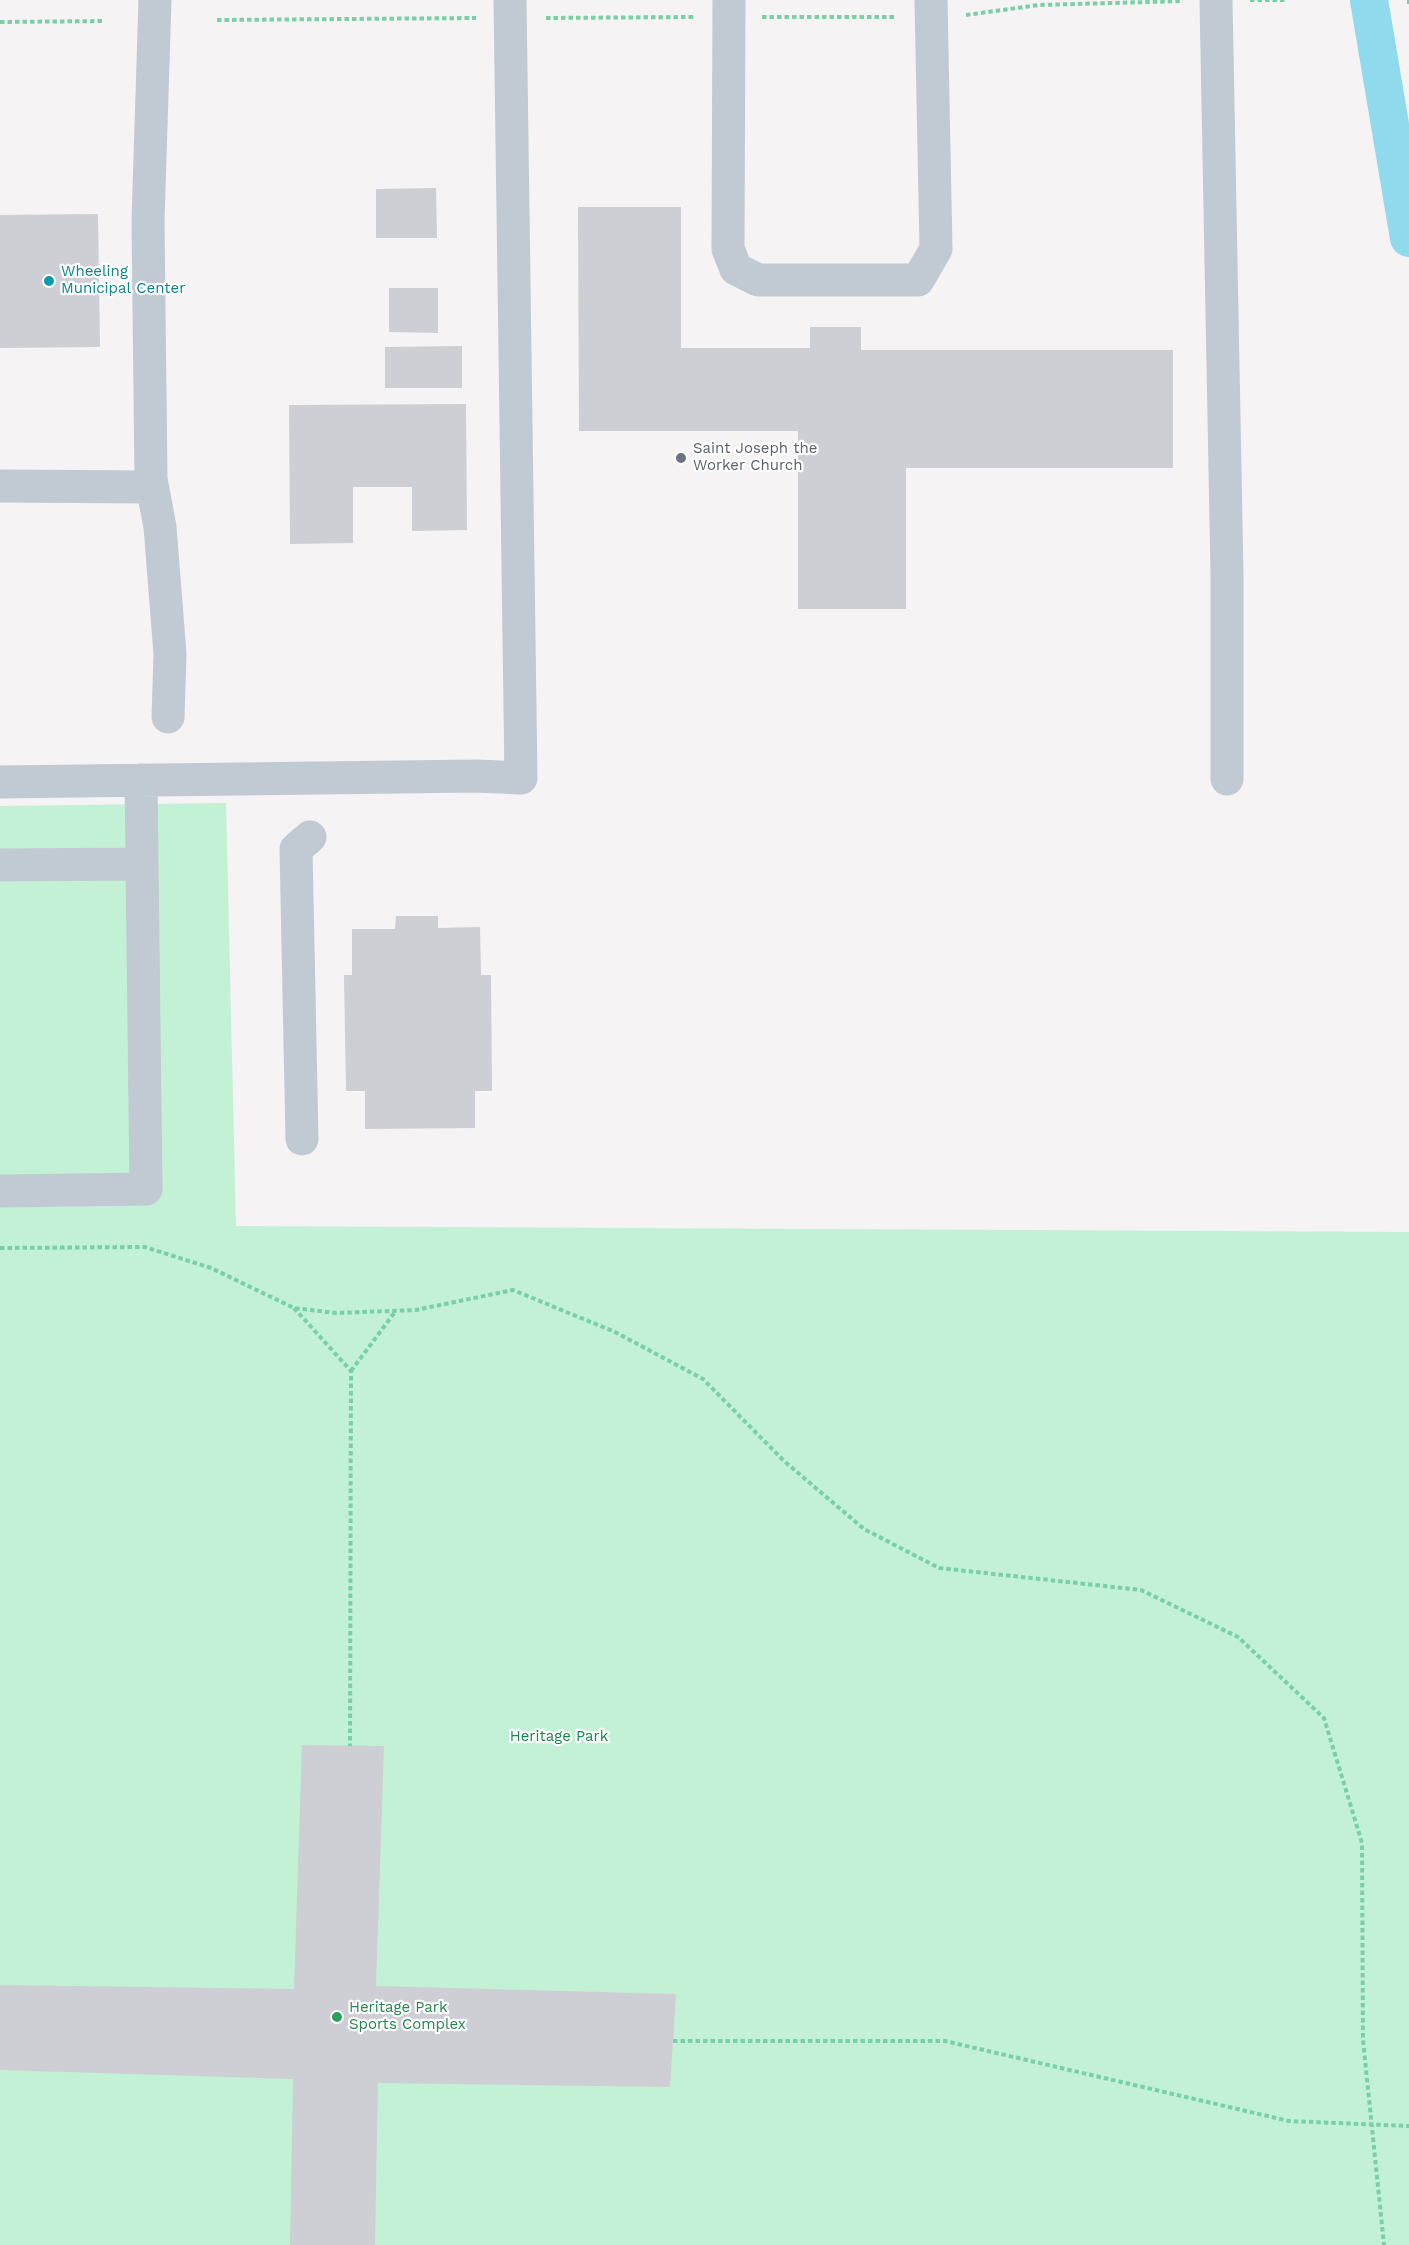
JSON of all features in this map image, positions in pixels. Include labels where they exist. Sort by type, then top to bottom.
[{"type":"street","points":[[155,0],[148,221],[152,487],[160,527],[170,654],[168,717]]},
{"type":"street","points":[[0,782],[477,776],[521,778],[510,0]]},
{"type":"street","points":[[729,0],[728,249],[736,269],[758,280],[918,280],[936,249],[931,0]]},
{"type":"street","points":[[1216,0],[1227,574],[1227,778]]},
{"type":"street","points":[[0,486],[152,487]]},
{"type":"street","points":[[0,1191],[146,1189],[141,780]]},
{"type":"street","points":[[302,1139],[296,849],[310,837]]},
{"type":"street","points":[[0,865],[142,864]]},
{"type":"path","points":[[0,22],[104,21]]},
{"type":"path","points":[[0,1248],[145,1247],[212,1268],[294,1308],[336,1313],[416,1310],[513,1290],[615,1332],[703,1379],[784,1461],[864,1529],[939,1568],[1141,1590],[1238,1637],[1324,1718],[1362,1843],[1363,2040],[1384,2245]]},
{"type":"path","points":[[294,1308],[351,1371]]},
{"type":"path","points":[[350,1746],[351,1371],[396,1311]]},
{"type":"path","points":[[673,2041],[945,2041],[1289,2121],[1409,2126]]},
{"type":"green space","name":"Heritage Park","points":[[226,803],[236,1226],[1409,1232],[1409,2245],[0,2245],[0,806]]},
{"type":"building","points":[[436,188],[437,238],[376,238],[376,189]]},
{"type":"building","points":[[578,207],[681,207],[681,348],[810,348],[810,327],[861,327],[861,350],[1173,350],[1173,468],[906,468],[906,609],[798,609],[798,431],[579,431]]},
{"type":"building","name":"Wheeling Municipal Center","points":[[98,214],[100,347],[0,348],[0,215]]},
{"type":"building","points":[[389,288],[438,288],[438,333],[389,332]]},
{"type":"building","points":[[462,346],[462,388],[385,388],[385,347]]},
{"type":"building","points":[[466,404],[467,530],[412,531],[412,487],[353,487],[353,543],[290,544],[289,405]]},
{"type":"building","points":[[396,916],[438,916],[438,928],[480,927],[481,975],[491,975],[492,1091],[475,1091],[475,1128],[365,1129],[365,1091],[346,1091],[344,975],[352,975],[352,929],[395,929]]},
{"type":"building","name":"Heritage Park Sports Complex","points":[[302,1745],[384,1746],[376,1986],[676,1994],[670,2087],[378,2083],[375,2245],[290,2245],[293,2079],[0,2070],[0,1985],[294,1989]]},
{"type":"waterway","points":[[1369,0],[1409,238]]},
{"type":"place","name":"Wheeling Municipal Center","points":[[49,281]]},
{"type":"place","name":"Saint Joseph the Worker Church","points":[[681,458]]},
{"type":"place","name":"Heritage Park Sports Complex","points":[[337,2017]]}]
